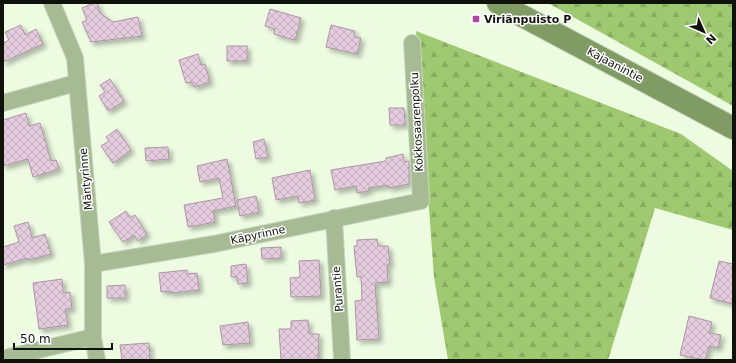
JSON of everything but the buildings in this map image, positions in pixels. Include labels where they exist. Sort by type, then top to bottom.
[{"type":"main road","name":"Kajaanintie","points":[[498,3],[733,128]]},
{"type":"street","name":"Mäntyrinne","points":[[52,3],[75,58],[76,83],[94,264],[93,337],[97,360]]},
{"type":"street","name":"Kokkosaarenpolku","points":[[412,43],[421,201]]},
{"type":"street","points":[[3,103],[76,83]]},
{"type":"street","name":"Käpyrinne","points":[[94,264],[214,244],[421,201]]},
{"type":"street","name":"Purantie","points":[[334,218],[342,360]]},
{"type":"street","points":[[4,360],[9,357],[93,337]]},
{"type":"green space","points":[[548,3],[733,3],[733,106]]},
{"type":"green space","points":[[416,31],[681,134],[733,171],[733,230],[655,208],[608,360],[448,360],[434,277]]},
{"type":"place","name":"Viriänpuisto P","points":[[476,19]]}]
